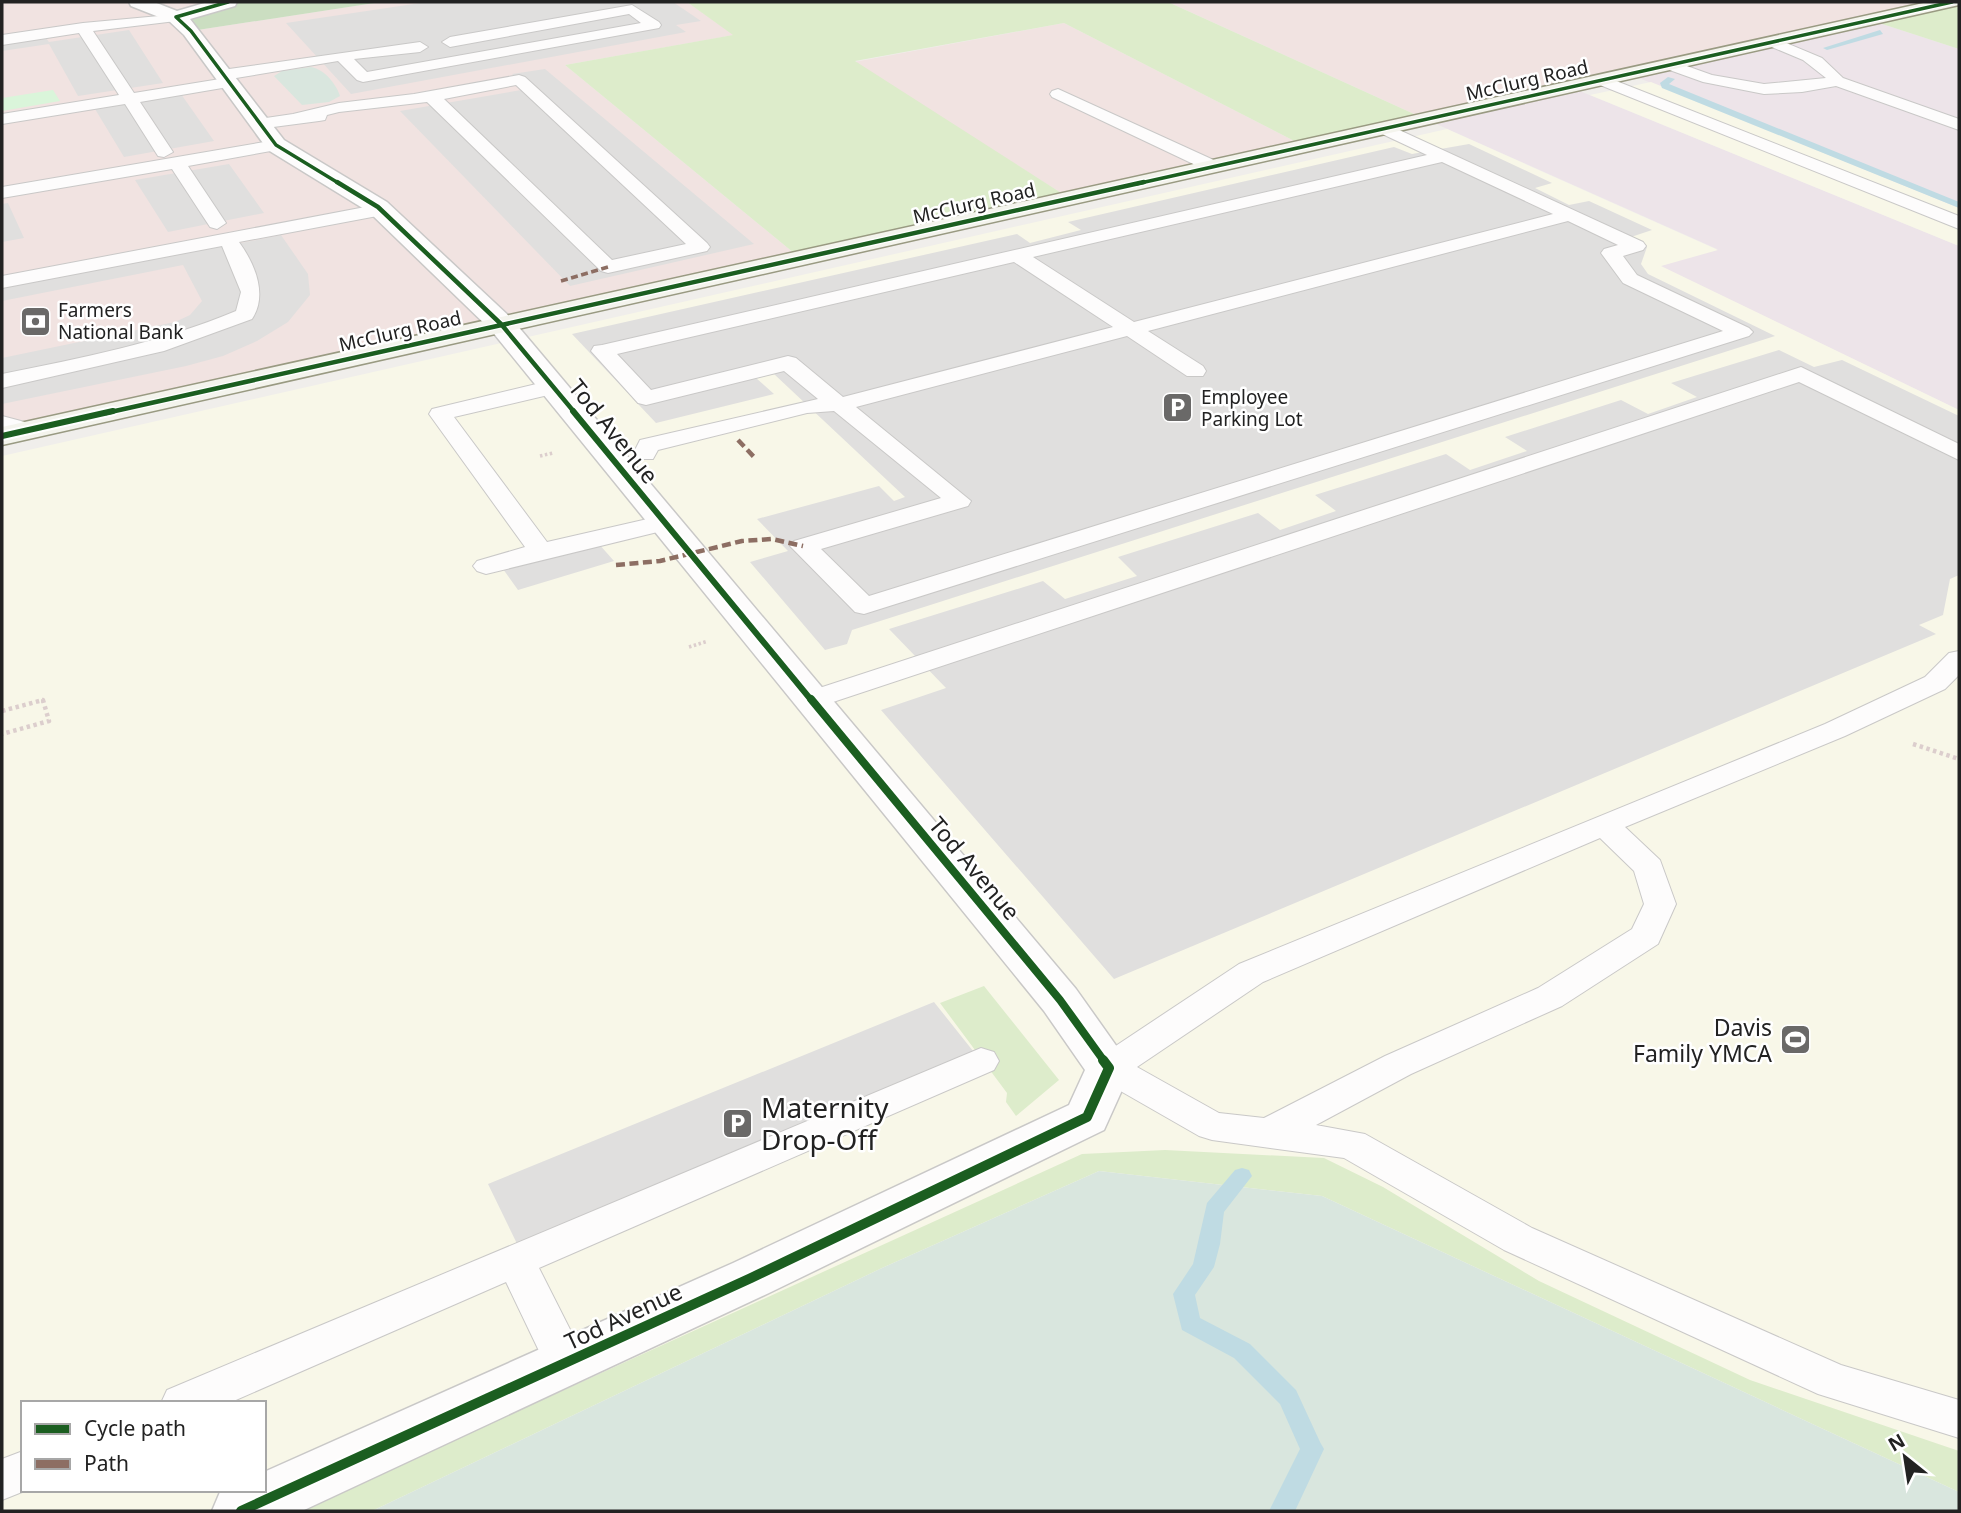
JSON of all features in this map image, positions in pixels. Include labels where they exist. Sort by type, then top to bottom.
[{"type":"street","points":[[138,2],[176,17],[228,2]]},
{"type":"street","name":"McClurg Road","points":[[2,436],[1952,2]]},
{"type":"street","name":"Tod Avenue","points":[[176,17],[191,31],[275,145],[381,210],[501,324],[553,387],[629,457],[664,523],[1059,1000],[1109,1068],[1087,1117],[751,1278],[241,1511]]},
{"type":"lane","points":[[342,57],[363,77],[654,24],[632,9],[450,42]]},
{"type":"lane","points":[[2,40],[176,17]]},
{"type":"lane","points":[[2,380],[86,363],[204,333],[245,315],[251,292],[237,253],[129,99],[83,28]]},
{"type":"lane","points":[[1772,42],[1810,56],[1831,71],[1837,81]]},
{"type":"lane","points":[[2,119],[129,99],[342,57],[420,47]]},
{"type":"lane","points":[[1670,65],[1709,79],[1764,89],[1802,87],[1837,81],[1959,125]]},
{"type":"lane","points":[[258,124],[359,110],[378,104],[430,95],[519,80],[701,247],[608,267],[430,95]]},
{"type":"lane","points":[[1601,80],[1959,223]]},
{"type":"lane","points":[[1058,94],[1212,166]]},
{"type":"lane","points":[[1384,128],[1571,215],[1636,246],[1611,253],[1630,279],[1742,332],[864,606],[803,546],[959,500],[788,363],[646,398],[602,351],[1444,156]]},
{"type":"lane","points":[[2,194],[171,158],[275,145]]},
{"type":"lane","points":[[2,282],[222,231],[381,210]]},
{"type":"lane","points":[[629,457],[661,458],[817,421],[841,404],[1571,215]]},
{"type":"lane","points":[[1017,254],[1195,371]]},
{"type":"lane","points":[[811,700],[1801,374],[1959,453]]},
{"type":"lane","points":[[541,551],[440,414],[553,387]]},
{"type":"lane","points":[[2,424],[28,430]]},
{"type":"lane","points":[[486,566],[664,523]]},
{"type":"lane","points":[[1959,659],[1935,683],[1835,730],[1251,973],[1109,1068],[1212,1126],[1352,1144],[1518,1239],[1833,1381],[1959,1419]]},
{"type":"lane","points":[[1269,1133],[1398,1065],[1550,997],[1646,936],[1660,904],[1649,867],[1604,825]]},
{"type":"lane","points":[[186,1401],[981,1061]]},
{"type":"lane","points":[[515,1260],[566,1363]]},
{"type":"lane","points":[[2,1480],[21,1472]]},
{"type":"path","points":[[2,711],[43,700],[49,721],[2,734]]},
{"type":"path","points":[[1913,744],[1959,759]]},
{"type":"shaded area","points":[[2,2],[228,2],[191,31],[381,2],[687,2],[734,35],[565,65],[800,258],[2,436]]},
{"type":"shaded area","points":[[427,2],[673,2],[701,21],[676,25],[686,32],[351,94],[286,23]]},
{"type":"shaded area","points":[[1168,2],[1952,2],[1425,119]]},
{"type":"shaded area","points":[[1870,20],[1959,49],[1959,208],[1629,74]]},
{"type":"shaded area","points":[[1064,23],[1304,146],[1069,198],[854,62]]},
{"type":"shaded area","points":[[129,30],[163,83],[78,96],[49,44],[2,51],[2,40],[43,34],[49,42]]},
{"type":"shaded area","points":[[310,67],[320,70],[328,77],[340,96],[329,102],[302,105],[274,76],[282,71]]},
{"type":"shaded area","points":[[545,69],[754,244],[570,286],[400,111],[527,89],[512,74]]},
{"type":"shaded area","points":[[1651,82],[1959,208],[1959,246],[1590,95]]},
{"type":"shaded area","points":[[1570,87],[1959,246],[1959,410],[1660,266],[1717,249],[1425,119]]},
{"type":"shaded area","points":[[181,94],[214,141],[124,157],[95,109]]},
{"type":"shaded area","points":[[1447,129],[1718,250],[1661,266],[1959,410],[1959,1511],[2,1511],[2,456]]},
{"type":"shaded area","name":"Employee Parking Lot","points":[[1469,144],[1552,183],[1535,188],[1569,205],[1589,201],[1652,230],[1631,237],[1647,247],[1641,264],[1648,274],[1775,336],[852,630],[847,644],[825,650],[750,562],[788,551],[757,519],[879,486],[894,501],[905,497],[774,374],[756,378],[774,394],[656,423],[572,334],[1017,234],[1030,243],[1081,230],[1068,222],[1394,147],[1412,154]]},
{"type":"shaded area","points":[[229,164],[264,213],[168,232],[135,180]]},
{"type":"shaded area","points":[[8,203],[24,238],[2,242],[2,204]]},
{"type":"shaded area","points":[[281,235],[308,274],[310,295],[288,322],[257,341],[223,356],[186,366],[2,404],[2,358],[175,322],[190,315],[202,301],[183,265],[2,301],[2,282],[227,239],[231,245]]},
{"type":"shaded area","points":[[1779,350],[1814,367],[1842,360],[1959,416],[1959,575],[1950,579],[1943,615],[1919,625],[1936,634],[1114,979],[881,710],[946,688],[889,629],[1043,581],[1065,599],[1137,576],[1118,557],[1258,513],[1280,530],[1336,511],[1315,495],[1446,454],[1470,470],[1527,451],[1505,437],[1621,400],[1648,414],[1697,397],[1671,383]]},
{"type":"shaded area","points":[[598,543],[614,561],[518,590],[503,569]]},
{"type":"shaded area","name":"Maternity Drop-Off","points":[[934,1002],[981,1061],[523,1256],[488,1184]]},
{"type":"shaded area","points":[[1099,1171],[1322,1196],[1959,1492],[1959,1511],[372,1511],[882,1268]]},
{"type":"green space","points":[[228,2],[381,2],[191,31],[176,17]]},
{"type":"green space","points":[[687,2],[1168,2],[1425,119],[1304,146],[1064,23],[855,61],[1069,198],[800,258],[565,65],[733,35]]},
{"type":"green space","points":[[1959,2],[1959,49],[1870,20]]},
{"type":"green space","points":[[53,90],[60,101],[2,111],[2,98]]},
{"type":"green space","points":[[984,986],[1059,1080],[1016,1116],[1006,1102],[1007,1093],[940,1003]]},
{"type":"green space","points":[[1165,1150],[1324,1158],[1383,1187],[1539,1281],[1750,1380],[1959,1451],[1959,1492],[1322,1196],[1099,1171],[882,1268],[372,1511],[298,1511],[1082,1154]]},
{"type":"waterway","points":[[1827,48],[1880,32]]},
{"type":"waterway","points":[[1671,79],[1664,83],[1665,86],[1959,205]]},
{"type":"waterway","points":[[1242,1176],[1214,1209],[1210,1244],[1203,1267],[1184,1294],[1190,1323],[1242,1351],[1288,1397],[1312,1449],[1289,1500],[1281,1511]]},
{"type":"marked path","points":[[561,281],[608,267]]},
{"type":"marked path","points":[[738,440],[754,457]]},
{"type":"marked path","points":[[616,565],[660,561],[742,541],[772,539],[803,546]]},
{"type":"cycle path","points":[[228,2],[176,17],[191,31],[276,145],[378,207],[501,324],[1060,1000],[1109,1068],[1087,1117],[751,1278],[241,1511]]},
{"type":"cycle path","points":[[2,436],[1952,2]]},
{"type":"place","name":"Farmers National Bank","points":[[35,321]]},
{"type":"place","name":"Employee Parking Lot","points":[[1178,408]]},
{"type":"place","name":"Davis Family YMCA","points":[[1795,1040]]},
{"type":"place","name":"Maternity Drop-Off","points":[[738,1123]]}]
